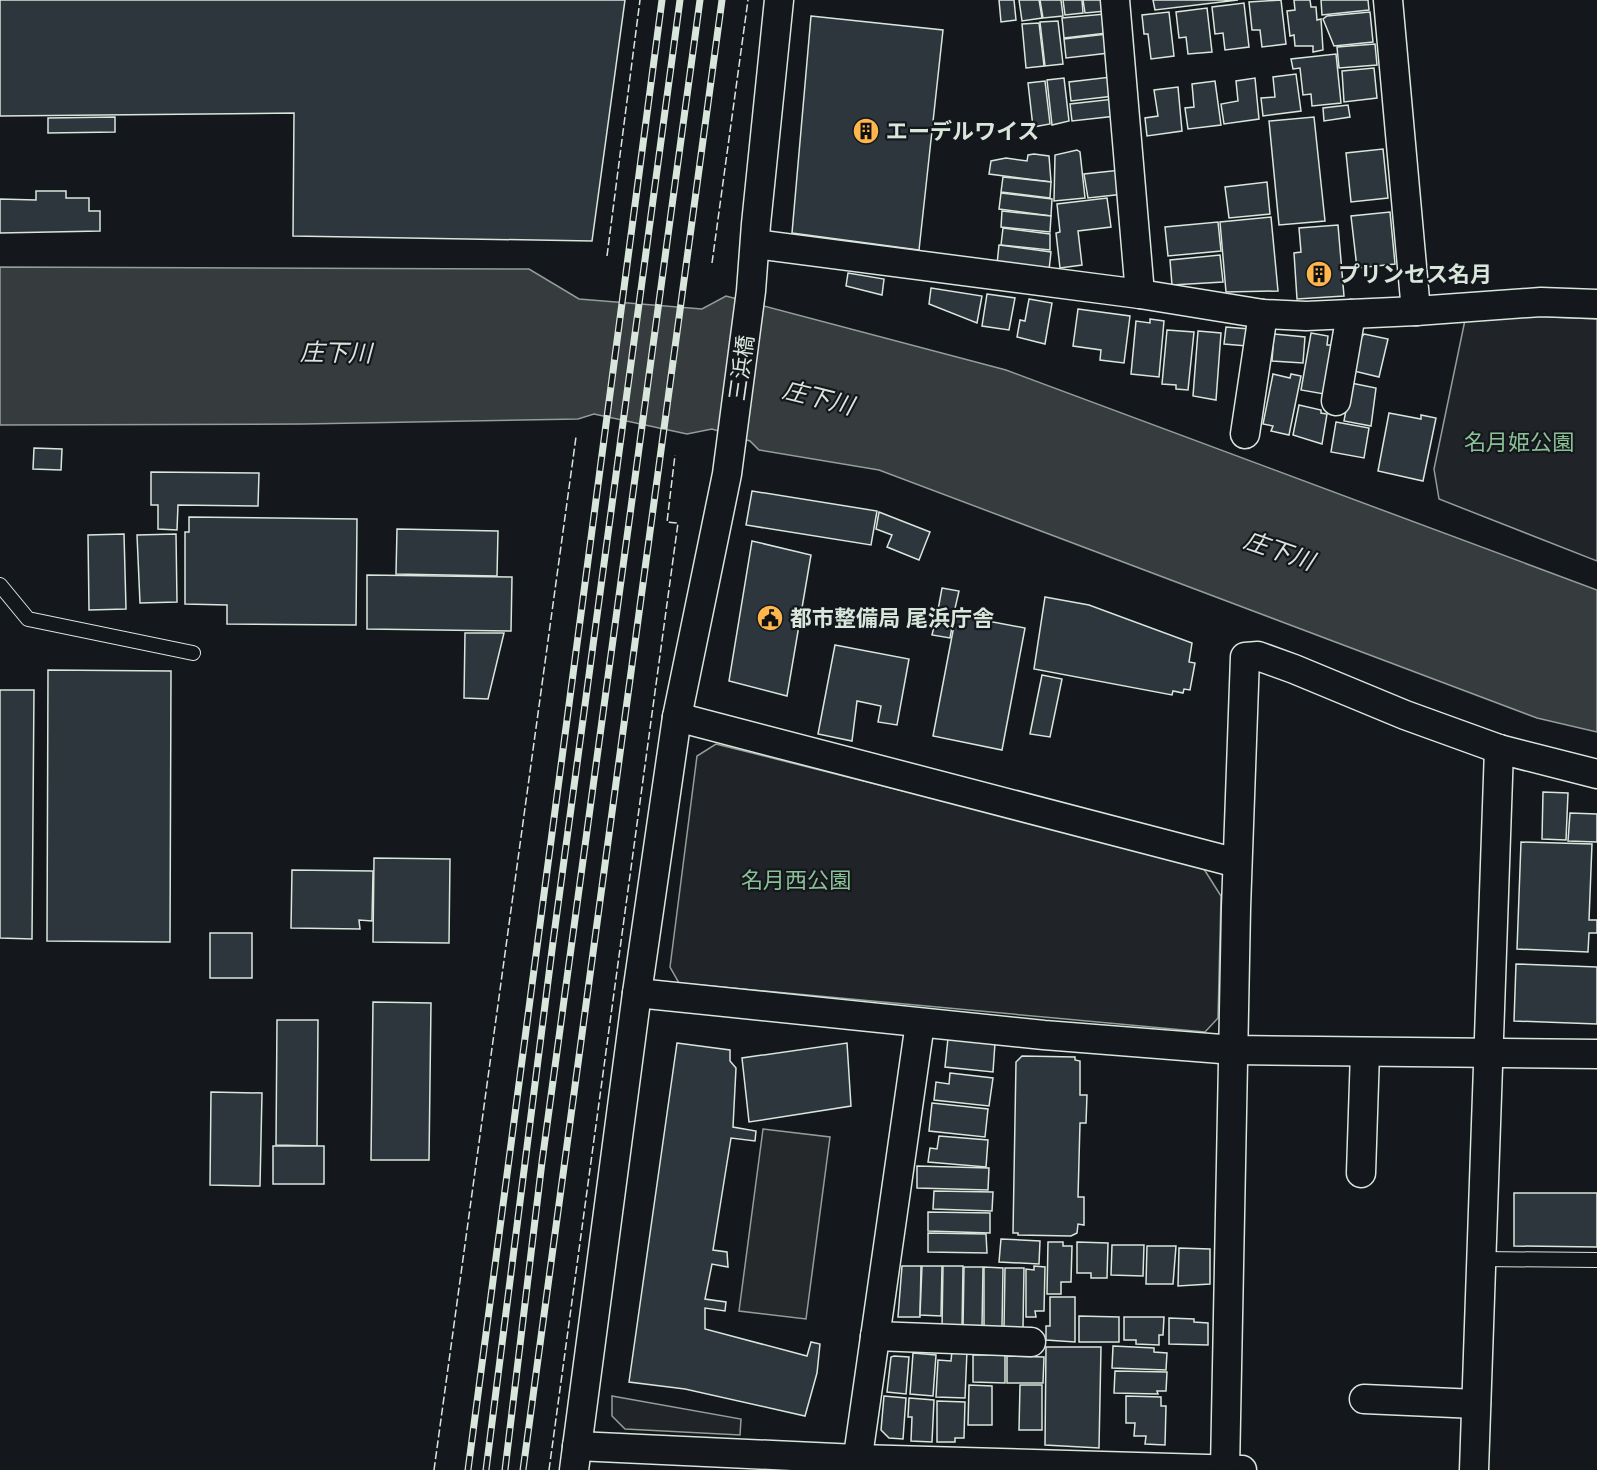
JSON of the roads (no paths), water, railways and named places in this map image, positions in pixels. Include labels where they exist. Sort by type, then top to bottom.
[{"type":"street","name":"三浜橋","points":[[576,1458],[637,993],[677,717],[731,445],[751,291],[779,0]]},
{"type":"street","points":[[1115,0],[1140,294]]},
{"type":"street","points":[[1388,0],[1416,311]]},
{"type":"street","points":[[755,244],[1140,294],[1263,314],[1351,314],[1541,302],[1597,304]]},
{"type":"street","points":[[1245,434],[1263,314]]},
{"type":"street","points":[[1336,401],[1351,314]]},
{"type":"street","points":[[1225,1470],[1237,862],[1245,657],[1258,656],[1294,669],[1405,715],[1499,749],[1597,774]]},
{"type":"street","points":[[677,717],[1237,862]]},
{"type":"street","points":[[1473,1470],[1499,749]]},
{"type":"street","points":[[637,993],[920,1023],[1234,1050],[1597,1054]]},
{"type":"street","points":[[856,1464],[920,1023]]},
{"type":"street","points":[[1361,1173],[1365,1052]]},
{"type":"street","points":[[875,1336],[1031,1342]]},
{"type":"street","points":[[1364,1399],[1476,1404]]},
{"type":"street","points":[[576,1458],[1242,1470]]},
{"type":"lane","points":[[0,585],[28,619],[193,653]]},
{"type":"lane","points":[[1481,1259],[1597,1260]]},
{"type":"water","name":"庄下川","points":[[0,267],[529,269],[579,299],[702,309],[726,296],[1006,370],[1597,590],[1597,732],[1537,718],[879,470],[759,450],[750,441],[712,429],[687,434],[594,414],[578,419],[303,424],[0,425]]},
{"type":"railway","points":[[468,1470],[662,0]]},
{"type":"railway","points":[[486,1470],[553,942],[680,0]]},
{"type":"railway","points":[[505,1470],[542,1162],[700,0]]},
{"type":"railway","points":[[523,1470],[722,0]]},
{"type":"place","name":"エーデルワイス","points":[[866,131]]},
{"type":"place","name":"プリンセス名月","points":[[1319,274]]},
{"type":"place","name":"都市整備局 尾浜庁舎","points":[[770,618]]},
{"type":"park label","name":"名月姫公園","points":[[1519,442]]},
{"type":"park label","name":"名月西公園","points":[[796,880]]}]
